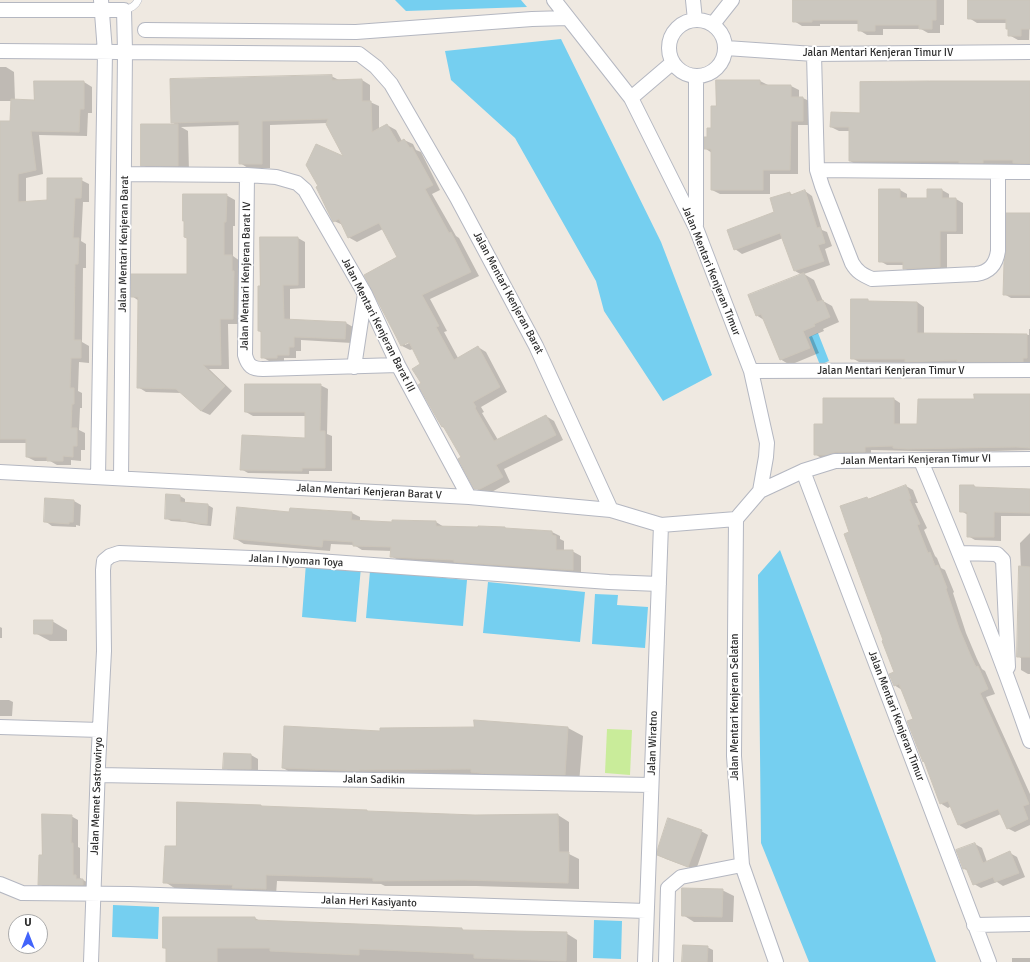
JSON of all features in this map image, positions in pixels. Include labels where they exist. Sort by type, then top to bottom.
[{"type":"street","name":"Jalan Mentari Kenjeran Timur","points":[[554,0],[631,98],[696,228],[751,371],[767,443],[760,490],[736,519]]},
{"type":"street","points":[[694,0],[695,20]]},
{"type":"street","points":[[713,24],[732,0]]},
{"type":"street","points":[[0,10],[101,5],[124,10]]},
{"type":"street","name":"Jalan Mentari Kenjeran Barat","points":[[98,477],[105,52],[101,5]]},
{"type":"street","name":"Jalan Mentari Kenjeran Barat","points":[[121,478],[125,52],[124,10]]},
{"type":"street","points":[[145,30],[356,32],[532,19],[568,18]]},
{"type":"street","points":[[695,20],[713,24],[720,31],[726,48],[724,57],[717,68],[705,76],[696,77],[687,75],[678,70],[672,63],[668,54],[668,44],[678,27],[686,22],[695,20]]},
{"type":"street","points":[[241,31],[242,53]]},
{"type":"street","points":[[0,51],[359,54],[356,32]]},
{"type":"street","name":"Jalan Mentari Kenjeran Timur IV","points":[[726,48],[814,54],[1030,52]]},
{"type":"street","name":"Jalan Mentari Kenjeran Barat","points":[[359,54],[376,67],[391,84],[457,198],[536,346],[611,510]]},
{"type":"street","points":[[814,54],[817,170],[852,263],[857,271],[864,276],[872,279],[976,274],[988,270],[993,266],[997,258],[998,251],[998,172]]},
{"type":"street","points":[[631,98],[672,63]]},
{"type":"street","points":[[696,77],[696,228]]},
{"type":"street","points":[[817,170],[1030,172]]},
{"type":"street","name":"Jalan Mentari Kenjeran Barat III","points":[[124,174],[276,177],[297,183],[305,190],[365,294],[398,365],[468,497]]},
{"type":"street","name":"Jalan Mentari Kenjeran Barat IV","points":[[247,176],[245,355],[248,364],[254,369],[398,365]]},
{"type":"street","points":[[354,366],[365,294]]},
{"type":"street","name":"Jalan Mentari Kenjeran Timur V","points":[[751,371],[1030,370]]},
{"type":"street","name":"Jalan Mentari Kenjeran Timur VI","points":[[760,490],[803,471],[836,461],[1030,459]]},
{"type":"street","points":[[921,461],[960,553],[1009,680],[1030,741]]},
{"type":"street","name":"Jalan Mentari Kenjeran Timur","points":[[803,471],[989,962]]},
{"type":"street","name":"Jalan Mentari Kenjeran Barat V","points":[[0,472],[468,497],[611,510],[661,525],[736,519]]},
{"type":"street","name":"Jalan Mentari Kenjeran Selatan","points":[[736,519],[734,756],[742,865],[776,962]]},
{"type":"street","name":"Jalan Wiratno","points":[[645,962],[661,525]]},
{"type":"street","name":"Jalan I Nyoman Toya","points":[[100,730],[104,651],[103,570],[104,561],[110,556],[119,553],[304,560],[659,584]]},
{"type":"street","points":[[960,553],[997,554],[1003,560],[1009,680]]},
{"type":"street","name":"Jalan Memet Sastrowiryo","points":[[0,727],[100,730],[91,962]]},
{"type":"street","name":"Jalan Sadikin","points":[[98,775],[651,785]]},
{"type":"street","points":[[666,962],[668,888],[681,877],[742,865]]},
{"type":"street","name":"Jalan Heri Kasiyanto","points":[[0,884],[22,893],[93,893],[646,911]]},
{"type":"street","points":[[974,925],[1030,924]]},
{"type":"lane","points":[[124,10],[137,4],[138,0]]},
{"type":"green space","points":[[607,729],[632,730],[630,775],[605,773]]},
{"type":"water","points":[[395,0],[521,0],[527,7],[406,11]]},
{"type":"water","points":[[561,39],[661,242],[712,375],[663,401],[604,311],[596,281],[515,138],[451,80],[445,51]]},
{"type":"water","points":[[818,333],[829,361],[820,365],[809,337]]},
{"type":"water","points":[[780,550],[936,962],[809,962],[761,843],[758,575]]},
{"type":"water","points":[[306,563],[361,567],[356,622],[302,617]]},
{"type":"water","points":[[370,571],[467,580],[463,626],[366,618]]},
{"type":"water","points":[[488,582],[585,592],[580,642],[483,633]]},
{"type":"water","points":[[595,594],[618,595],[617,605],[648,607],[645,648],[592,644]]},
{"type":"water","points":[[113,905],[159,907],[158,939],[112,937]]},
{"type":"water","points":[[594,920],[622,921],[621,959],[593,958]]},
{"type":"building","points":[[793,0],[936,0],[936,20],[932,20],[932,29],[919,29],[919,25],[875,25],[875,31],[858,31],[858,20],[812,20],[812,22],[793,22]]},
{"type":"building","points":[[968,0],[1030,0],[1030,29],[1021,29],[1021,36],[1008,36],[1006,19],[968,19]]},
{"type":"building","points":[[332,75],[332,80],[362,79],[362,101],[371,101],[372,132],[387,124],[398,143],[404,139],[410,148],[412,147],[433,185],[425,189],[449,233],[451,232],[471,272],[422,295],[439,326],[436,327],[454,360],[478,346],[500,387],[473,402],[494,441],[546,415],[556,435],[496,465],[503,477],[480,489],[474,489],[458,459],[461,457],[418,385],[421,383],[412,369],[420,364],[409,342],[401,346],[364,275],[397,257],[379,223],[348,238],[339,219],[333,222],[316,187],[318,186],[306,165],[316,144],[343,156],[326,124],[328,119],[262,121],[262,164],[239,164],[239,121],[171,123],[170,79]]},
{"type":"building","points":[[716,80],[760,80],[760,85],[791,85],[791,97],[803,97],[803,121],[791,121],[790,170],[763,170],[763,190],[711,190],[711,149],[704,149],[704,137],[707,137],[707,128],[711,128],[711,106],[716,106]]},
{"type":"building","points":[[34,81],[84,81],[84,109],[80,109],[79,132],[31,131],[36,170],[18,174],[18,202],[47,200],[47,178],[82,178],[81,198],[75,198],[73,238],[79,238],[78,264],[75,264],[74,340],[81,340],[81,358],[71,358],[70,388],[74,388],[71,428],[77,428],[77,446],[73,446],[73,457],[63,456],[63,461],[47,461],[47,457],[26,457],[26,439],[0,439],[0,121],[10,121],[11,99],[34,100]]},
{"type":"building","points":[[1030,81],[1030,164],[1013,163],[1013,160],[983,160],[983,163],[959,163],[959,161],[849,161],[849,127],[830,127],[831,112],[860,113],[860,82]]},
{"type":"building","points":[[141,124],[178,124],[178,166],[141,166]]},
{"type":"building","points":[[879,189],[900,189],[900,198],[927,198],[927,189],[942,189],[942,198],[956,198],[956,231],[940,231],[940,267],[903,269],[903,262],[879,262]]},
{"type":"building","points":[[805,190],[817,228],[820,227],[825,243],[818,245],[824,261],[794,271],[780,233],[734,250],[727,230],[774,212],[770,198],[790,192],[790,195]]},
{"type":"building","points":[[183,194],[227,194],[226,222],[224,222],[224,255],[232,255],[232,271],[234,271],[233,319],[220,319],[221,365],[203,365],[225,386],[201,411],[176,389],[137,388],[138,297],[131,297],[131,274],[187,274],[187,238],[184,237]]},
{"type":"building","points":[[1006,213],[1030,213],[1030,295],[1003,295],[1006,251]]},
{"type":"building","points":[[260,237],[298,237],[298,285],[283,285],[284,319],[346,322],[345,339],[294,337],[294,347],[289,347],[289,355],[277,355],[277,358],[261,358],[261,331],[258,331]]},
{"type":"building","points":[[804,273],[817,302],[823,300],[830,317],[803,331],[810,348],[780,360],[761,314],[756,316],[748,295]]},
{"type":"building","points":[[851,299],[868,299],[868,301],[917,302],[917,333],[1027,334],[1027,358],[1023,358],[1023,362],[957,362],[957,360],[905,362],[905,359],[851,359]]},
{"type":"building","points":[[245,384],[321,384],[320,431],[325,431],[325,468],[302,468],[302,471],[240,470],[242,435],[305,438],[305,412],[245,412]]},
{"type":"building","points":[[974,394],[1030,394],[1030,448],[907,449],[893,448],[893,446],[865,447],[865,452],[835,452],[827,455],[814,455],[814,424],[823,424],[823,398],[894,398],[894,424],[917,424],[918,399],[974,399]]},
{"type":"building","points":[[906,485],[911,499],[909,499],[920,524],[917,525],[928,553],[930,552],[935,566],[938,565],[947,588],[946,589],[959,628],[976,667],[978,666],[988,689],[980,693],[1029,804],[1023,806],[1028,819],[1007,829],[998,809],[958,825],[948,801],[940,804],[907,721],[913,719],[899,684],[894,686],[889,674],[894,672],[844,534],[849,532],[840,506],[867,497],[868,499]]},
{"type":"building","points":[[960,485],[1030,489],[1030,513],[994,512],[994,537],[967,537],[967,512],[960,512]]},
{"type":"building","points":[[166,494],[180,495],[180,502],[208,504],[207,524],[181,521],[181,519],[165,519]]},
{"type":"building","points":[[45,498],[74,500],[73,522],[69,522],[69,524],[44,522]]},
{"type":"building","points":[[237,507],[289,512],[290,508],[352,512],[351,520],[392,522],[392,520],[436,521],[436,526],[505,527],[552,531],[552,535],[556,536],[556,550],[573,550],[573,570],[454,562],[454,560],[390,557],[391,547],[353,546],[353,542],[323,540],[322,547],[234,539]]},
{"type":"building","points":[[1019,566],[1030,567],[1030,657],[1017,657]]},
{"type":"building","points":[[34,620],[53,620],[52,634],[34,634]]},
{"type":"building","points":[[474,720],[568,727],[565,775],[487,774],[471,772],[471,769],[359,771],[282,768],[284,726],[380,731],[380,728],[474,727]]},
{"type":"building","points":[[224,753],[251,754],[251,769],[223,769]]},
{"type":"building","points":[[177,802],[475,815],[558,814],[559,852],[569,852],[568,883],[464,880],[373,881],[373,878],[266,875],[266,889],[232,888],[233,885],[163,883],[165,846],[176,846]]},
{"type":"building","points":[[42,814],[72,815],[71,843],[73,843],[73,875],[76,875],[76,879],[83,879],[83,885],[38,885],[39,855],[42,855]]},
{"type":"building","points":[[668,818],[702,830],[688,867],[657,855]]},
{"type":"building","points":[[975,843],[983,863],[1010,851],[1019,873],[995,882],[993,877],[973,885],[966,868],[963,869],[956,850]]},
{"type":"building","points":[[682,888],[723,889],[722,917],[682,916]]},
{"type":"building","points":[[163,917],[255,917],[255,920],[462,928],[462,930],[567,932],[566,961],[474,958],[474,954],[359,949],[359,955],[270,951],[270,948],[217,948],[217,962],[166,962],[166,948],[163,948]]},
{"type":"building","points":[[683,945],[708,946],[707,962],[682,962]]}]
